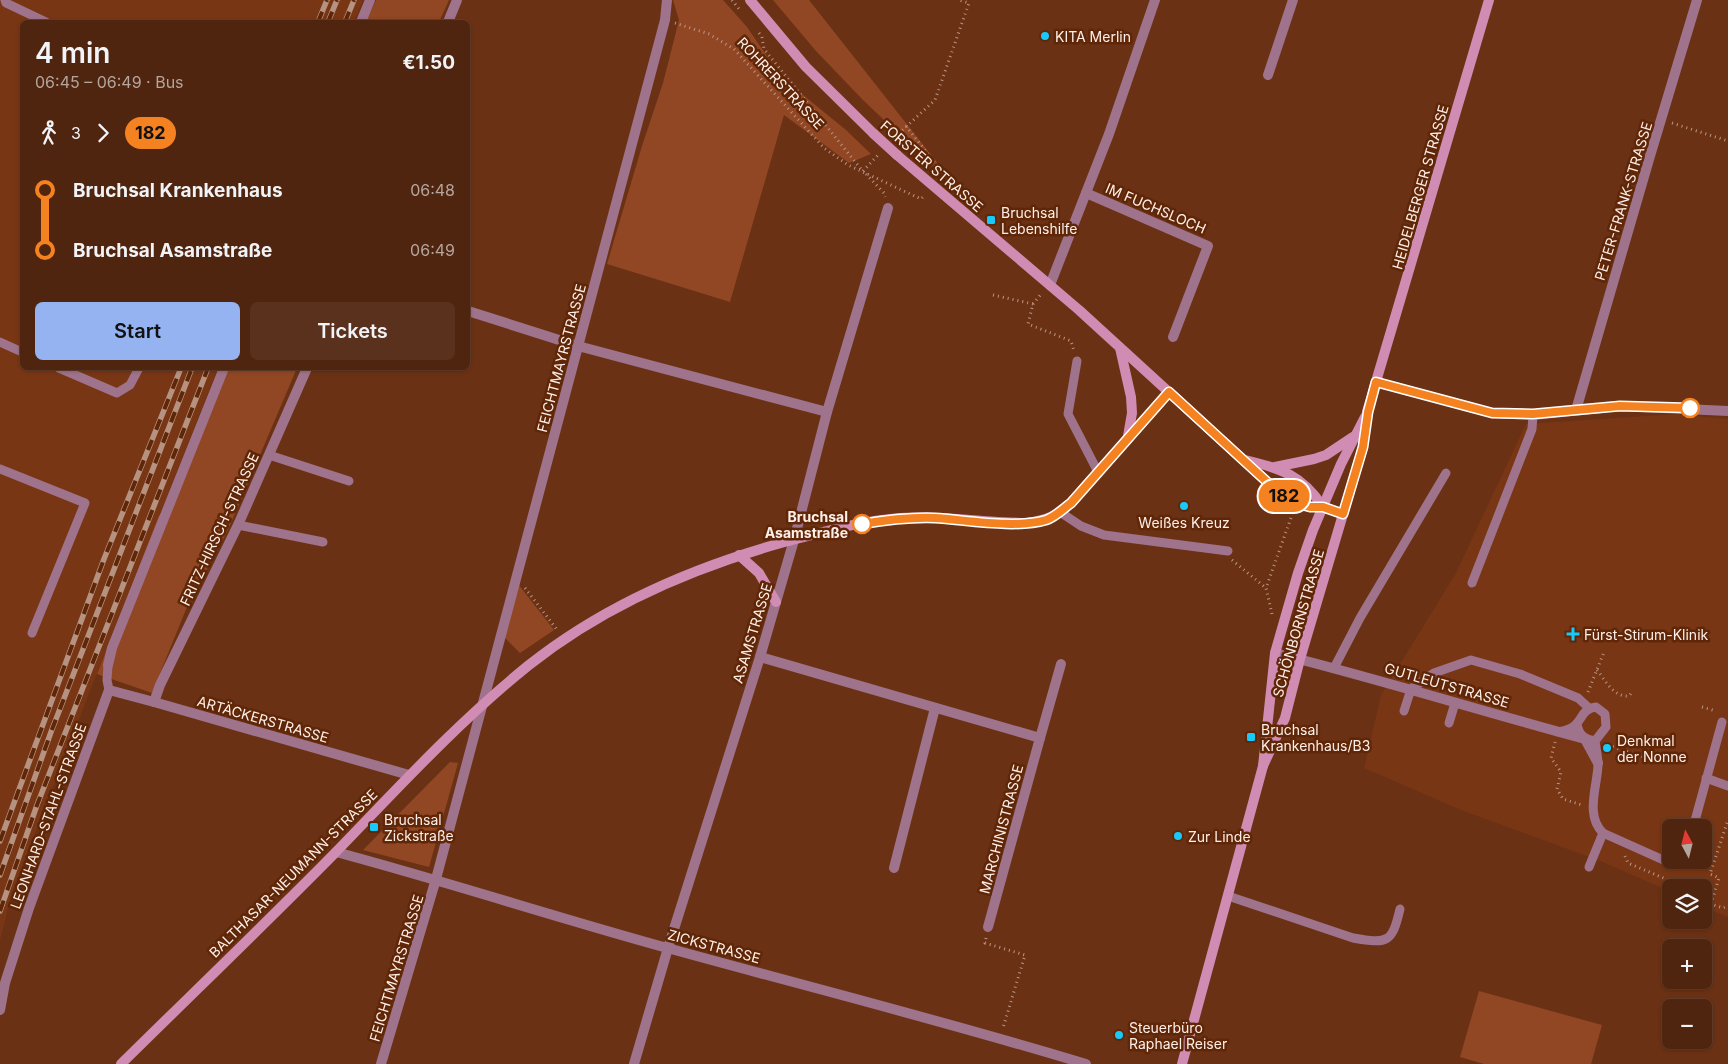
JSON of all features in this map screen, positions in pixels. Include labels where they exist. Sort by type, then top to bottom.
[{"type":"street","points":[[362,20],[370,0]]},
{"type":"street","points":[[449,20],[457,0]]},
{"type":"street","points":[[665,20],[667,0]]},
{"type":"street","name":"FORSTER STRASSE","points":[[750,0],[806,67],[874,134],[1050,285],[1244,459],[1288,501],[1310,507],[1323,507],[1343,514]]},
{"type":"street","name":"IM FUCHSLOCH","points":[[1050,285],[1110,134],[1155,0]]},
{"type":"street","points":[[1268,75],[1293,0]]},
{"type":"street","name":"HEIDELBERGER STRASSE","points":[[1368,412],[1489,0]]},
{"type":"street","name":"PETER-FRANK-STRASSE","points":[[1576,410],[1697,0]]},
{"type":"street","name":"FEICHTMAYRSTRASSE","points":[[484,703],[665,20]]},
{"type":"street","name":"IM FUCHSLOCH","points":[[1086,193],[1208,246],[1173,337]]},
{"type":"street","name":"ASAMSTRASSE","points":[[634,1064],[668,948],[760,657],[794,540],[827,412],[888,208]]},
{"type":"street","points":[[470,312],[578,346],[827,412]]},
{"type":"street","points":[[1120,348],[1131,397],[1132,413],[1128,437]]},
{"type":"street","points":[[108,665],[116,639],[223,370]]},
{"type":"street","name":"FRITZ-HIRSCH-STRASSE","points":[[154,702],[160,685],[238,525],[306,370]]},
{"type":"street","points":[[1376,382],[1492,413],[1533,414],[1620,406],[1728,411]]},
{"type":"street","name":"BALTHASAR-NEUMANN-STRASSE","points":[[122,1064],[336,852],[409,775],[484,703],[530,664],[564,640],[610,612],[674,580],[739,555],[794,540],[863,524],[900,518],[1027,523],[1047,520],[1060,512],[1169,392]]},
{"type":"street","name":"SCHÖNBORNSTRASSE","points":[[1182,1064],[1263,766],[1275,653],[1298,573],[1323,507],[1354,437],[1368,412]]},
{"type":"street","name":"SCHÖNBORNSTRASSE","points":[[1263,766],[1285,718],[1300,659],[1363,447],[1368,412]]},
{"type":"street","points":[[1275,467],[1326,455],[1354,437]]},
{"type":"street","name":"FORSTER STRASSE","points":[[1244,459],[1275,467],[1304,483],[1314,492],[1323,507]]},
{"type":"street","points":[[739,555],[759,573],[776,602]]},
{"type":"street","name":"GUTLEUTSTRASSE","points":[[1275,653],[1411,689],[1585,739]]},
{"type":"street","points":[[760,657],[1040,738]]},
{"type":"street","name":"MARCHINISTRASSE","points":[[988,928],[1061,664]]},
{"type":"street","name":"ARTÄCKERSTRASSE","points":[[109,690],[409,775]]},
{"type":"street","name":"LEONHARD-STAHL-STRASSE","points":[[0,1010],[5,983],[29,908],[109,690]]},
{"type":"street","points":[[436,879],[484,703]]},
{"type":"street","points":[[894,868],[935,708]]},
{"type":"street","points":[[1585,739],[1598,763]]},
{"type":"street","name":"ZICKSTRASSE","points":[[336,852],[436,879],[668,948],[1000,1038],[1086,1064]]},
{"type":"street","name":"FEICHTMAYRSTRASSE","points":[[381,1064],[436,879]]},
{"type":"lane","points":[[5,0],[6,3],[42,20]]},
{"type":"lane","points":[[0,342],[20,351]]},
{"type":"lane","points":[[1077,361],[1068,414],[1098,472]]},
{"type":"lane","points":[[64,370],[118,393],[130,385],[138,370]]},
{"type":"lane","points":[[1472,583],[1532,429],[1533,414]]},
{"type":"lane","points":[[268,455],[349,482]]},
{"type":"lane","points":[[0,468],[85,503],[32,633]]},
{"type":"lane","points":[[1334,668],[1360,618],[1446,473]]},
{"type":"lane","points":[[1060,512],[1080,526],[1104,535],[1228,551]]},
{"type":"lane","points":[[238,525],[323,542]]},
{"type":"lane","points":[[1404,711],[1411,689],[1434,673],[1471,660],[1520,674],[1578,698],[1589,708]]},
{"type":"lane","points":[[108,665],[107,680],[109,690]]},
{"type":"lane","points":[[1448,723],[1455,703]]},
{"type":"lane","points":[[1558,732],[1570,729],[1577,724],[1589,708],[1596,707],[1606,714],[1606,728],[1595,742],[1598,763],[1592,809],[1596,826],[1603,833],[1662,859]]},
{"type":"lane","points":[[1695,819],[1723,718]]},
{"type":"lane","points":[[1577,724],[1578,731],[1585,739],[1595,742]]},
{"type":"lane","points":[[1706,778],[1728,786]]},
{"type":"lane","points":[[1589,867],[1603,833]]},
{"type":"lane","points":[[1228,896],[1353,938],[1373,941],[1387,939],[1395,931],[1400,908]]},
{"type":"path","points":[[732,0],[744,15]]},
{"type":"path","points":[[955,188],[906,126],[935,100],[969,3],[959,0]]},
{"type":"path","name":"ROHRERSTRASSE","points":[[665,20],[709,34],[734,49],[824,148],[848,165],[921,199],[925,195]]},
{"type":"path","points":[[756,29],[762,37],[764,49],[863,171],[884,193],[888,208]]},
{"type":"path","points":[[1661,120],[1728,142]]},
{"type":"path","points":[[993,295],[1033,304],[1028,324],[1071,341],[1077,361]]},
{"type":"path","points":[[1228,551],[1232,562],[1266,588],[1296,504]]},
{"type":"path","points":[[517,578],[564,640]]},
{"type":"path","points":[[1589,708],[1587,696],[1604,652]]},
{"type":"path","points":[[1597,669],[1614,692],[1624,697],[1629,696],[1633,691]]},
{"type":"path","points":[[1702,707],[1723,718]]},
{"type":"path","points":[[1558,732],[1551,758],[1561,772],[1557,789],[1564,799],[1592,809]]},
{"type":"path","points":[[1595,742],[1646,758]]},
{"type":"path","points":[[1712,901],[1719,878],[1710,874],[1728,820]]},
{"type":"path","points":[[1712,904],[1723,908],[1728,906]]},
{"type":"path","points":[[988,928],[985,943],[1025,955],[1000,1038]]},
{"type":"shaded area","points":[[0,0],[363,0],[355,20],[20,20],[20,370],[217,370],[12,893],[0,940]]},
{"type":"shaded area","points":[[376,0],[449,0],[440,20],[367,20]]},
{"type":"shaded area","points":[[673,0],[723,0],[747,27],[781,77],[846,130],[871,154],[849,163],[784,115],[730,302],[607,264],[663,83],[679,20]]},
{"type":"shaded area","points":[[773,0],[809,0],[961,193],[863,100],[816,51]]},
{"type":"shaded area","points":[[227,370],[296,370],[228,530],[189,602],[152,693],[97,674],[159,515],[168,517]]},
{"type":"shaded area","name":"Fürst-Stirum-Klinik","points":[[1676,414],[1728,419],[1728,917],[1712,910],[1712,879],[1662,879],[1662,888],[1603,862],[1461,810],[1364,768],[1381,695],[1456,573],[1526,424]]},
{"type":"shaded area","points":[[518,584],[554,630],[520,653],[505,638]]},
{"type":"shaded area","points":[[450,762],[458,763],[429,867],[363,850]]},
{"type":"shaded area","points":[[1479,991],[1602,1025],[1591,1064],[1484,1064],[1460,1057]]},
{"type":"railway","points":[[319,20],[327,0]]},
{"type":"railway","points":[[329,20],[337,0]]},
{"type":"railway","points":[[346,20],[354,0]]},
{"type":"railway","points":[[0,841],[104,559],[180,370]]},
{"type":"railway","points":[[0,875],[51,732],[191,370]]},
{"type":"railway","points":[[0,911],[37,805],[207,370]]},
{"type":"bus line","name":"182","points":[[862,524],[900,518],[932,518],[1005,523],[1027,523],[1047,520],[1071,503],[1169,392],[1288,501],[1310,507],[1323,507],[1343,514],[1363,447],[1368,412],[1376,382],[1492,413],[1533,414],[1620,406],[1690,408]]},
{"type":"place","name":"KITA Merlin","points":[[1045,36]]},
{"type":"place","name":"Bruchsal Lebenshilfe","points":[[991,220]]},
{"type":"place","name":"Weißes Kreuz","points":[[1184,506]]},
{"type":"place","name":"Bruchsal Asamstraße","points":[[862,524]]},
{"type":"place","name":"Fürst-Stirum-Klinik","points":[[1573,634]]},
{"type":"place","name":"Bruchsal Krankenhaus/B3","points":[[1251,737]]},
{"type":"place","name":"Denkmal der Nonne","points":[[1607,748]]},
{"type":"place","name":"Bruchsal Zickstraße","points":[[374,827]]},
{"type":"place","name":"Zur Linde","points":[[1178,836]]},
{"type":"place","name":"Steuerbüro Raphael Reiser","points":[[1119,1035]]}]
